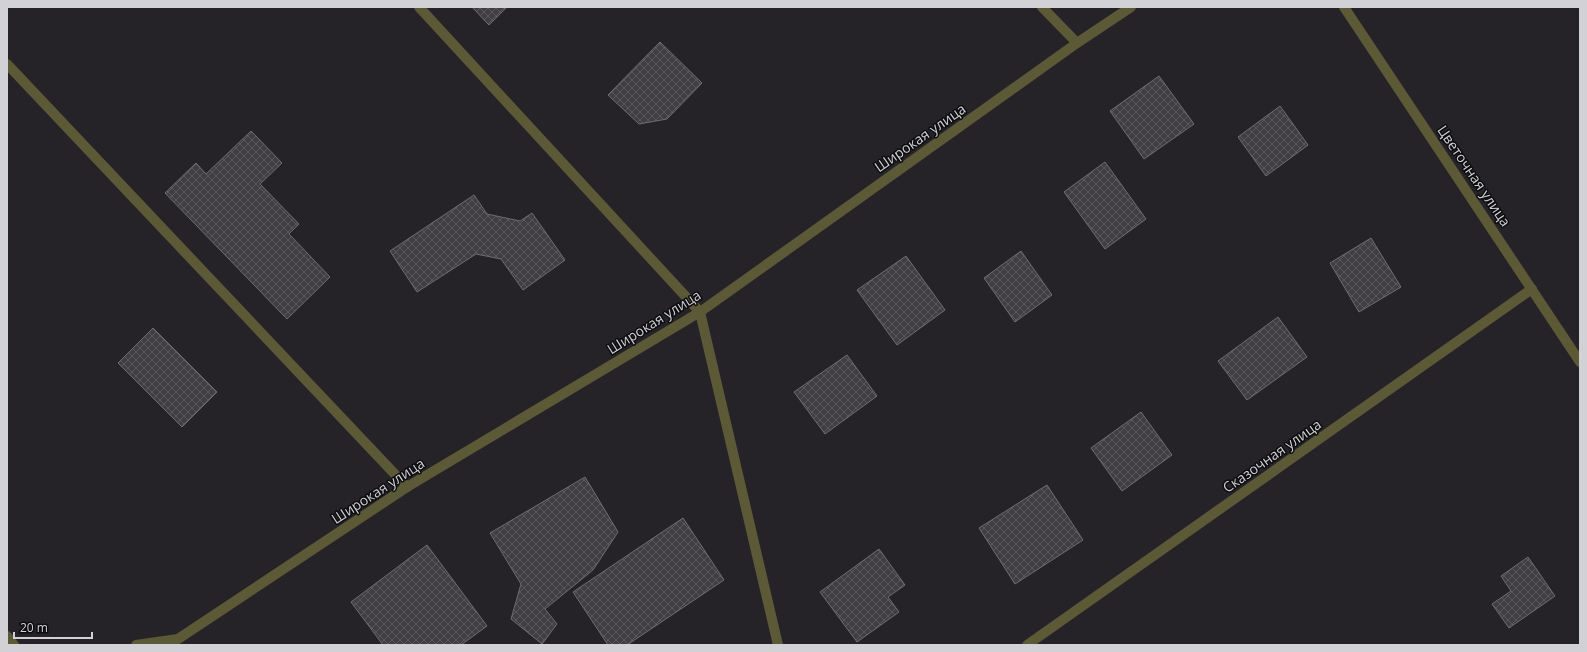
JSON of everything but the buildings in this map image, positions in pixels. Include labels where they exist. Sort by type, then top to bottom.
[{"type":"street","points":[[419,7],[700,312],[778,645]]},
{"type":"street","points":[[1042,7],[1077,43]]},
{"type":"street","name":"Широкая улица","points":[[136,645],[178,639],[407,487],[700,312],[1077,43],[1131,7]]},
{"type":"street","name":"Цветочная улица","points":[[1344,7],[1580,362]]},
{"type":"street","points":[[7,64],[407,487]]},
{"type":"street","name":"Сказочная улица","points":[[1027,645],[1532,289]]},
{"type":"street","points":[[7,636],[14,645]]}]
